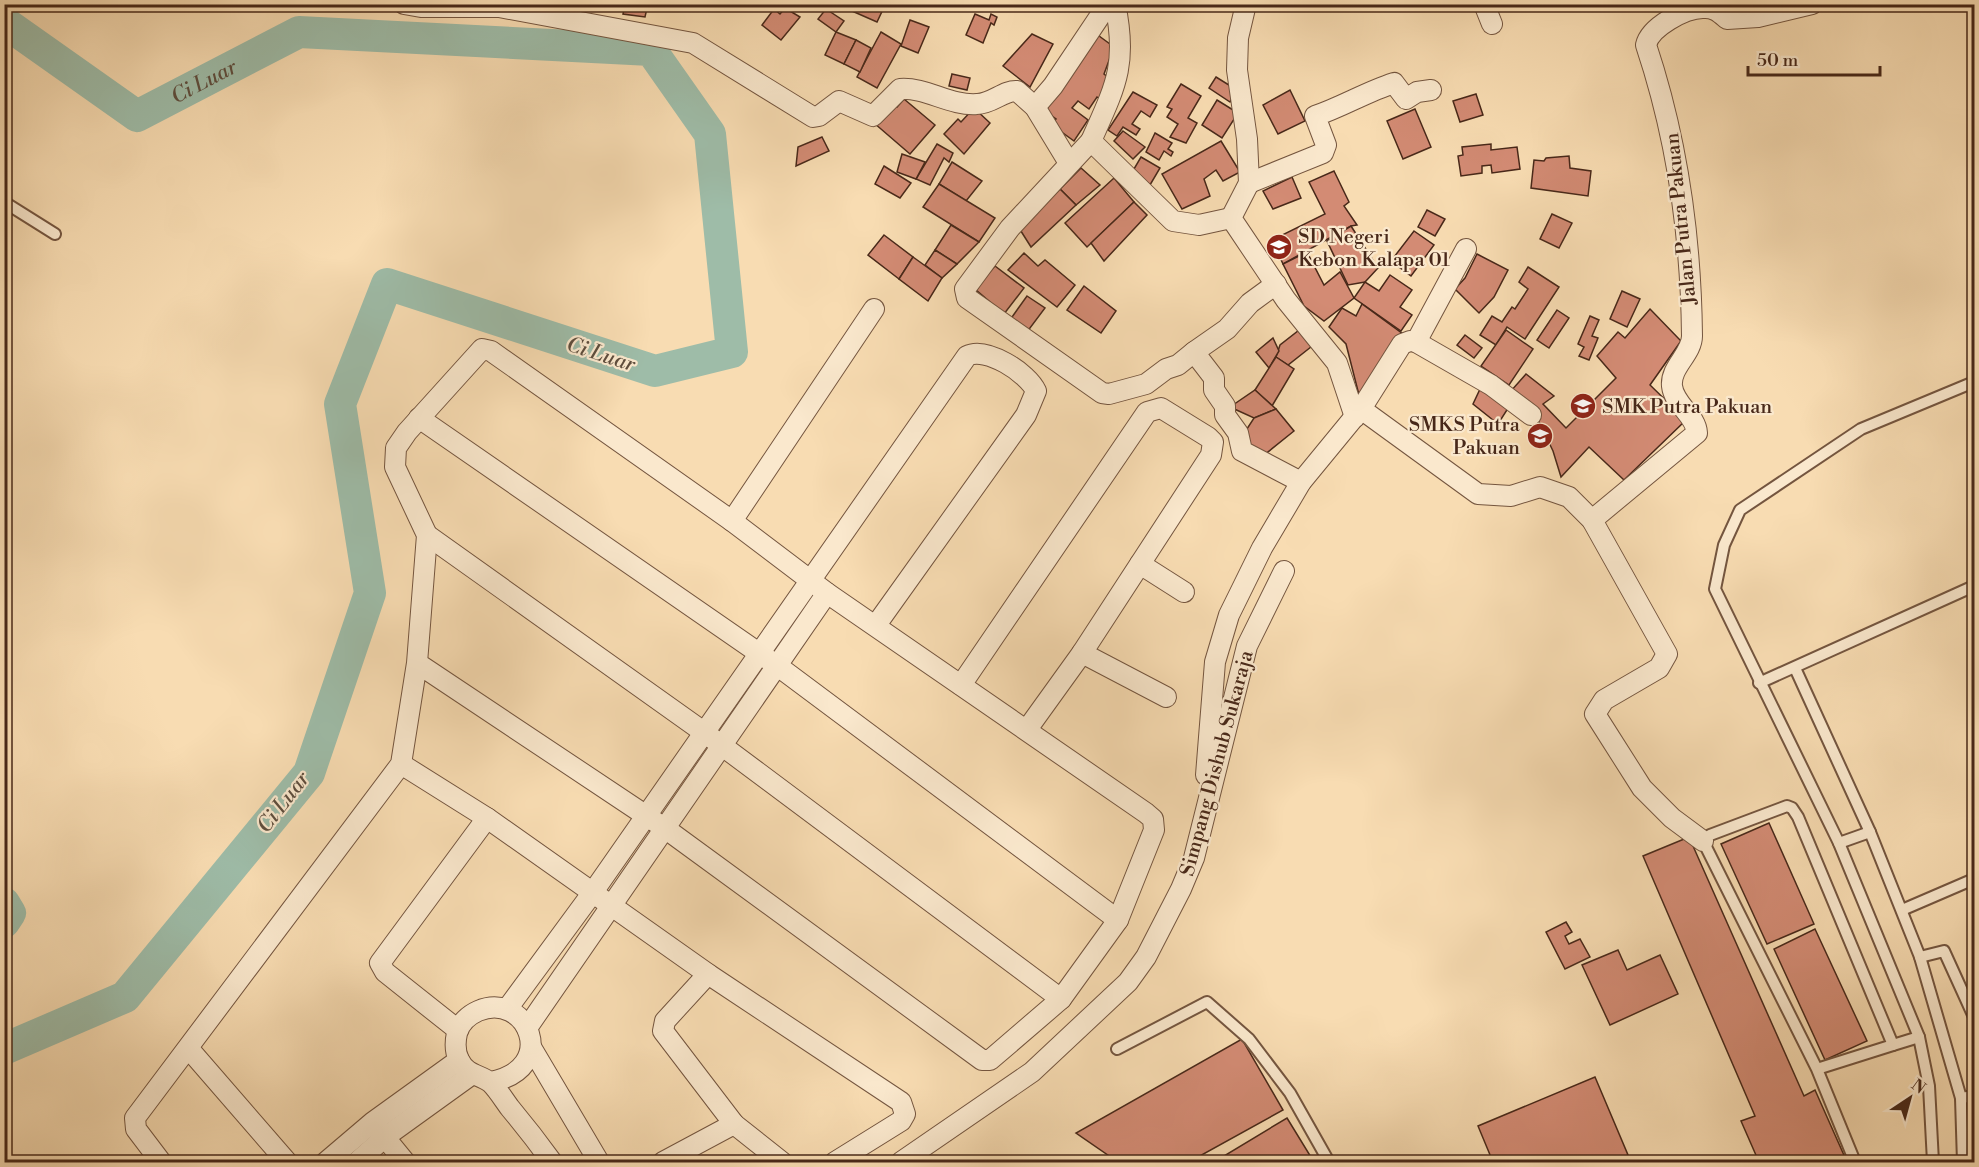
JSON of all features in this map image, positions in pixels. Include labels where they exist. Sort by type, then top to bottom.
[{"type":"street","points":[[404,4],[422,8],[499,5],[693,43],[813,117],[819,116],[839,101],[873,116],[893,93],[908,88],[962,104],[989,102],[1013,91],[1023,94],[1035,107],[1069,163]]},
{"type":"street","points":[[1035,107],[1053,86],[1107,4]]},
{"type":"street","points":[[1114,4],[1121,45],[1118,78],[1090,141],[1010,228],[965,289],[967,298],[1102,393],[1109,394],[1146,384],[1166,369],[1178,365],[1227,329],[1250,303],[1276,284]]},
{"type":"street","points":[[1231,218],[1248,183],[1247,139],[1238,70],[1238,38],[1246,4]]},
{"type":"street","points":[[1484,4],[1492,24]]},
{"type":"street","name":"Jalan Putra Pakuan","points":[[1592,520],[1697,433],[1696,426],[1680,405],[1672,385],[1675,372],[1692,342],[1684,210],[1669,120],[1646,45],[1648,38],[1668,21],[1701,7],[1716,10],[1727,19],[1758,17],[1812,4]]},
{"type":"street","points":[[1248,183],[1323,153],[1326,144],[1315,116],[1332,111],[1375,89],[1394,83],[1406,99],[1417,92],[1431,90]]},
{"type":"street","points":[[1090,141],[1173,221],[1199,225],[1231,218]]},
{"type":"street","points":[[1231,218],[1286,300],[1336,363],[1358,413],[1478,494],[1511,496],[1540,487],[1569,497],[1592,520],[1667,654],[1659,668],[1604,700],[1595,714],[1642,788],[1666,812],[1703,841]]},
{"type":"street","points":[[1416,342],[1466,249]]},
{"type":"street","points":[[732,521],[874,309]]},
{"type":"street","points":[[1207,808],[1206,780],[1211,697],[1222,633],[1262,548],[1301,482],[1358,413],[1402,344],[1410,341],[1416,342],[1491,385],[1531,415]]},
{"type":"street","points":[[161,1162],[136,1129],[135,1118],[161,1081],[189,1049],[285,915],[401,764],[417,663],[427,534],[393,460],[396,448],[419,418],[477,351],[487,350],[732,521],[827,593],[1028,729],[1153,819],[1154,830],[1118,920],[1061,999],[990,1060],[977,1059],[666,829],[417,663]]},
{"type":"street","points":[[1194,352],[1214,378],[1216,394],[1225,406],[1225,415],[1238,433],[1242,451],[1301,482]]},
{"type":"street","points":[[507,1009],[593,892],[967,356],[975,353],[1013,366],[1036,391],[1026,415],[876,625]]},
{"type":"street","points":[[961,685],[1147,411],[1161,408],[1208,437],[1213,442],[1213,449],[1082,653],[1028,729]]},
{"type":"street","points":[[419,418],[760,653],[1118,920]]},
{"type":"street","points":[[427,534],[705,733],[1061,999]]},
{"type":"street","points":[[1140,564],[1184,592]]},
{"type":"street","name":"Simpang Dishub Sukaraja","points":[[901,1162],[1032,1072],[1128,982],[1146,957],[1181,889],[1194,858],[1246,646],[1284,571]]},
{"type":"street","points":[[527,1028],[611,904],[779,667],[827,593]]},
{"type":"street","points":[[1082,653],[1166,697]]},
{"type":"street","points":[[401,764],[487,818],[708,974],[901,1102],[905,1114],[901,1121],[835,1162]]},
{"type":"street","points":[[458,1030],[385,972],[380,963],[487,818]]},
{"type":"street","points":[[708,974],[665,1021],[663,1031],[734,1124],[782,1162]]},
{"type":"street","points":[[552,1162],[481,1079],[459,1060],[455,1045],[458,1030],[469,1015],[488,1007],[507,1009],[519,1017],[527,1028],[531,1047],[599,1162]]},
{"type":"street","points":[[326,1162],[379,1130],[481,1079],[509,1079],[524,1066],[531,1047]]},
{"type":"street","points":[[189,1049],[286,1162]]},
{"type":"street","points":[[357,1162],[379,1130],[459,1060]]},
{"type":"street","points":[[663,1162],[734,1124]]},
{"type":"street","points":[[379,1130],[405,1162]]},
{"type":"lane","points":[[4,202],[55,234]]},
{"type":"lane","points":[[1933,1162],[1929,1086],[1918,1037],[1839,843],[1715,589],[1724,545],[1740,510],[1861,429],[1974,382]]},
{"type":"lane","points":[[1760,683],[1974,586]]},
{"type":"lane","points":[[1795,668],[1870,832],[1920,957],[1961,1098],[1963,1162]]},
{"type":"lane","points":[[1855,1162],[1817,1069],[1703,841],[1708,836],[1787,806],[1792,808],[1893,1045]]},
{"type":"lane","points":[[1839,843],[1870,832]]},
{"type":"lane","points":[[1902,910],[1974,879]]},
{"type":"lane","points":[[1920,957],[1944,951],[1974,1017]]},
{"type":"lane","points":[[1117,1049],[1208,1003],[1249,1039],[1283,1084],[1329,1162]]},
{"type":"lane","points":[[1817,1069],[1918,1037]]},
{"type":"lane","points":[[1961,1098],[1974,1096]]},
{"type":"building","points":[[625,4],[648,4],[645,17],[623,14]]},
{"type":"building","points":[[854,4],[885,5],[877,22],[852,11]]},
{"type":"building","points":[[785,8],[800,17],[781,40],[762,25],[774,9],[780,14]]},
{"type":"building","points":[[826,9],[844,21],[836,32],[818,19]]},
{"type":"building","points":[[975,14],[989,20],[991,14],[997,17],[994,25],[991,23],[983,43],[966,35]]},
{"type":"building","points":[[910,20],[929,27],[918,53],[901,46]]},
{"type":"building","points":[[836,32],[856,40],[844,64],[825,55]]},
{"type":"building","points":[[881,32],[901,44],[877,88],[857,77]]},
{"type":"building","points":[[1095,33],[1114,47],[1104,74],[1109,78],[1103,101],[1097,97],[1089,109],[1078,101],[1072,108],[1088,120],[1074,141],[1052,125],[1056,119],[1041,108]]},
{"type":"building","points":[[1032,34],[1053,44],[1030,87],[1003,66]]},
{"type":"building","points":[[856,40],[871,48],[860,72],[844,64]]},
{"type":"building","points":[[952,74],[970,78],[967,90],[949,86]]},
{"type":"building","points":[[1216,77],[1237,90],[1230,102],[1209,88]]},
{"type":"building","points":[[1181,84],[1201,96],[1188,118],[1197,123],[1186,143],[1170,137],[1178,124],[1167,117],[1172,109],[1167,107]]},
{"type":"building","points":[[1290,90],[1305,121],[1278,134],[1263,105]]},
{"type":"building","points":[[1133,92],[1157,105],[1150,117],[1141,111],[1132,124],[1140,129],[1136,135],[1123,127],[1117,136],[1108,130]]},
{"type":"building","points":[[1476,94],[1483,115],[1460,122],[1453,101]]},
{"type":"building","points":[[904,99],[935,125],[910,154],[874,123],[891,103],[897,107]]},
{"type":"building","points":[[1217,100],[1238,113],[1222,138],[1202,125]]},
{"type":"building","points":[[974,108],[990,123],[964,154],[944,134],[958,119],[961,122]]},
{"type":"building","points":[[1415,109],[1431,147],[1403,159],[1387,121]]},
{"type":"building","points":[[1123,131],[1145,147],[1133,159],[1114,141]]},
{"type":"building","points":[[1155,133],[1172,143],[1168,149],[1173,152],[1171,156],[1164,151],[1159,160],[1146,152]]},
{"type":"building","points":[[822,137],[829,151],[796,166],[798,147]]},
{"type":"building","points":[[1221,141],[1240,172],[1223,181],[1216,170],[1204,179],[1210,196],[1182,209],[1162,174]]},
{"type":"building","points":[[937,144],[953,153],[949,162],[944,158],[930,185],[916,179]]},
{"type":"building","points":[[1491,144],[1491,150],[1517,147],[1520,169],[1492,173],[1491,165],[1482,166],[1482,173],[1461,176],[1458,156],[1463,155],[1462,147]]},
{"type":"building","points":[[902,154],[925,162],[916,179],[897,172]]},
{"type":"building","points":[[1569,156],[1570,168],[1591,171],[1588,196],[1531,188],[1534,160],[1544,161],[1546,158]]},
{"type":"building","points":[[1141,157],[1160,168],[1150,185],[1131,174]]},
{"type":"building","points":[[952,162],[982,181],[966,201],[939,184]]},
{"type":"building","points":[[884,166],[911,183],[900,198],[875,184]]},
{"type":"building","points":[[1081,168],[1100,185],[1076,205],[1060,189]]},
{"type":"building","points":[[1334,171],[1349,202],[1344,206],[1357,225],[1351,226],[1283,264],[1272,240],[1325,214],[1309,182]]},
{"type":"building","points":[[1292,177],[1301,198],[1273,209],[1263,191]]},
{"type":"building","points":[[1114,178],[1134,202],[1087,247],[1065,223]]},
{"type":"building","points":[[939,184],[995,218],[979,242],[923,207]]},
{"type":"building","points":[[1060,189],[1076,205],[1031,247],[1019,228]]},
{"type":"building","points":[[1134,202],[1147,215],[1104,261],[1091,243]]},
{"type":"building","points":[[1427,210],[1445,219],[1435,236],[1418,227]]},
{"type":"building","points":[[1552,214],[1572,223],[1559,248],[1540,239]]},
{"type":"building","points":[[951,225],[979,242],[957,264],[935,250]]},
{"type":"building","points":[[1351,226],[1378,268],[1365,282],[1348,285],[1327,241]]},
{"type":"building","points":[[1414,231],[1434,245],[1411,276],[1391,261]]},
{"type":"building","points":[[884,235],[913,257],[899,279],[868,255]]},
{"type":"building","points":[[935,250],[957,264],[942,278],[925,265]]},
{"type":"building","points":[[1307,252],[1324,285],[1340,272],[1354,298],[1324,321],[1304,306],[1283,264]]},
{"type":"building","points":[[1024,253],[1038,266],[1045,260],[1075,285],[1057,307],[1008,270]]},
{"type":"building","points":[[1477,254],[1508,270],[1494,297],[1479,313],[1455,289],[1465,278]]},
{"type":"building","points":[[913,257],[942,278],[928,301],[899,279]]},
{"type":"building","points":[[995,266],[1024,288],[1004,314],[975,289]]},
{"type":"building","points":[[1528,267],[1559,287],[1525,339],[1507,327],[1496,345],[1480,335],[1492,316],[1502,322],[1512,307],[1515,309],[1528,289],[1519,282]]},
{"type":"building","points":[[1390,275],[1412,290],[1400,307],[1412,315],[1401,331],[1354,298],[1365,282],[1379,291]]},
{"type":"building","points":[[1084,286],[1116,311],[1101,333],[1067,310]]},
{"type":"building","points":[[1622,291],[1640,299],[1627,327],[1610,319]]},
{"type":"building","points":[[1027,296],[1045,308],[1024,336],[1007,324]]},
{"type":"building","points":[[1362,304],[1403,334],[1359,395],[1346,344],[1329,327],[1342,308],[1356,316]]},
{"type":"building","points":[[1650,309],[1681,341],[1650,385],[1686,420],[1624,480],[1589,447],[1561,477],[1553,451],[1532,407],[1510,392],[1526,374],[1554,396],[1543,404],[1566,428],[1616,378],[1597,356],[1618,332],[1625,338]]},
{"type":"building","points":[[1557,310],[1569,318],[1549,348],[1537,340]]},
{"type":"building","points":[[1590,316],[1599,320],[1592,336],[1598,338],[1589,360],[1579,356],[1584,347],[1578,344]]},
{"type":"building","points":[[1303,327],[1316,343],[1288,365],[1276,357],[1280,345]]},
{"type":"building","points":[[1506,330],[1533,349],[1509,385],[1481,366]]},
{"type":"building","points":[[1465,335],[1482,348],[1474,358],[1457,345]]},
{"type":"building","points":[[1273,338],[1279,351],[1269,368],[1256,352]]},
{"type":"building","points":[[1276,357],[1294,369],[1272,406],[1255,390]]},
{"type":"building","points":[[1481,387],[1512,402],[1498,424],[1473,404]]},
{"type":"building","points":[[1255,390],[1276,409],[1254,418],[1230,407]]},
{"type":"building","points":[[1276,409],[1294,431],[1258,460],[1241,438],[1254,418]]},
{"type":"building","points":[[1769,823],[1814,924],[1767,944],[1721,844]]},
{"type":"building","points":[[1689,837],[1804,1096],[1815,1090],[1847,1162],[1759,1162],[1741,1121],[1755,1116],[1643,856]]},
{"type":"building","points":[[1566,922],[1572,932],[1565,936],[1569,944],[1580,939],[1590,957],[1565,969],[1546,932]]},
{"type":"building","points":[[1815,929],[1867,1041],[1825,1060],[1774,949]]},
{"type":"building","points":[[1618,950],[1627,970],[1660,955],[1678,994],[1610,1025],[1582,965]]},
{"type":"building","points":[[1242,1039],[1283,1110],[1189,1162],[1118,1162],[1076,1133]]},
{"type":"building","points":[[1595,1077],[1628,1155],[1613,1162],[1493,1162],[1478,1126]]},
{"type":"building","points":[[1287,1118],[1314,1162],[1214,1162]]},
{"type":"waterway","name":"Ci Luar","points":[[4,22],[137,116],[299,32],[651,50],[710,134],[732,352],[655,371],[387,284],[340,404],[370,593],[309,773],[125,997],[4,1049]]},
{"type":"waterway","name":"Ci Luar","points":[[4,903],[10,913],[4,922]]},
{"type":"place","name":"SD Negeri Kebon Kalapa 01","points":[[1279,247]]},
{"type":"place","name":"SMK Putra Pakuan","points":[[1583,406]]},
{"type":"place","name":"SMKS Putra Pakuan","points":[[1540,436]]}]
